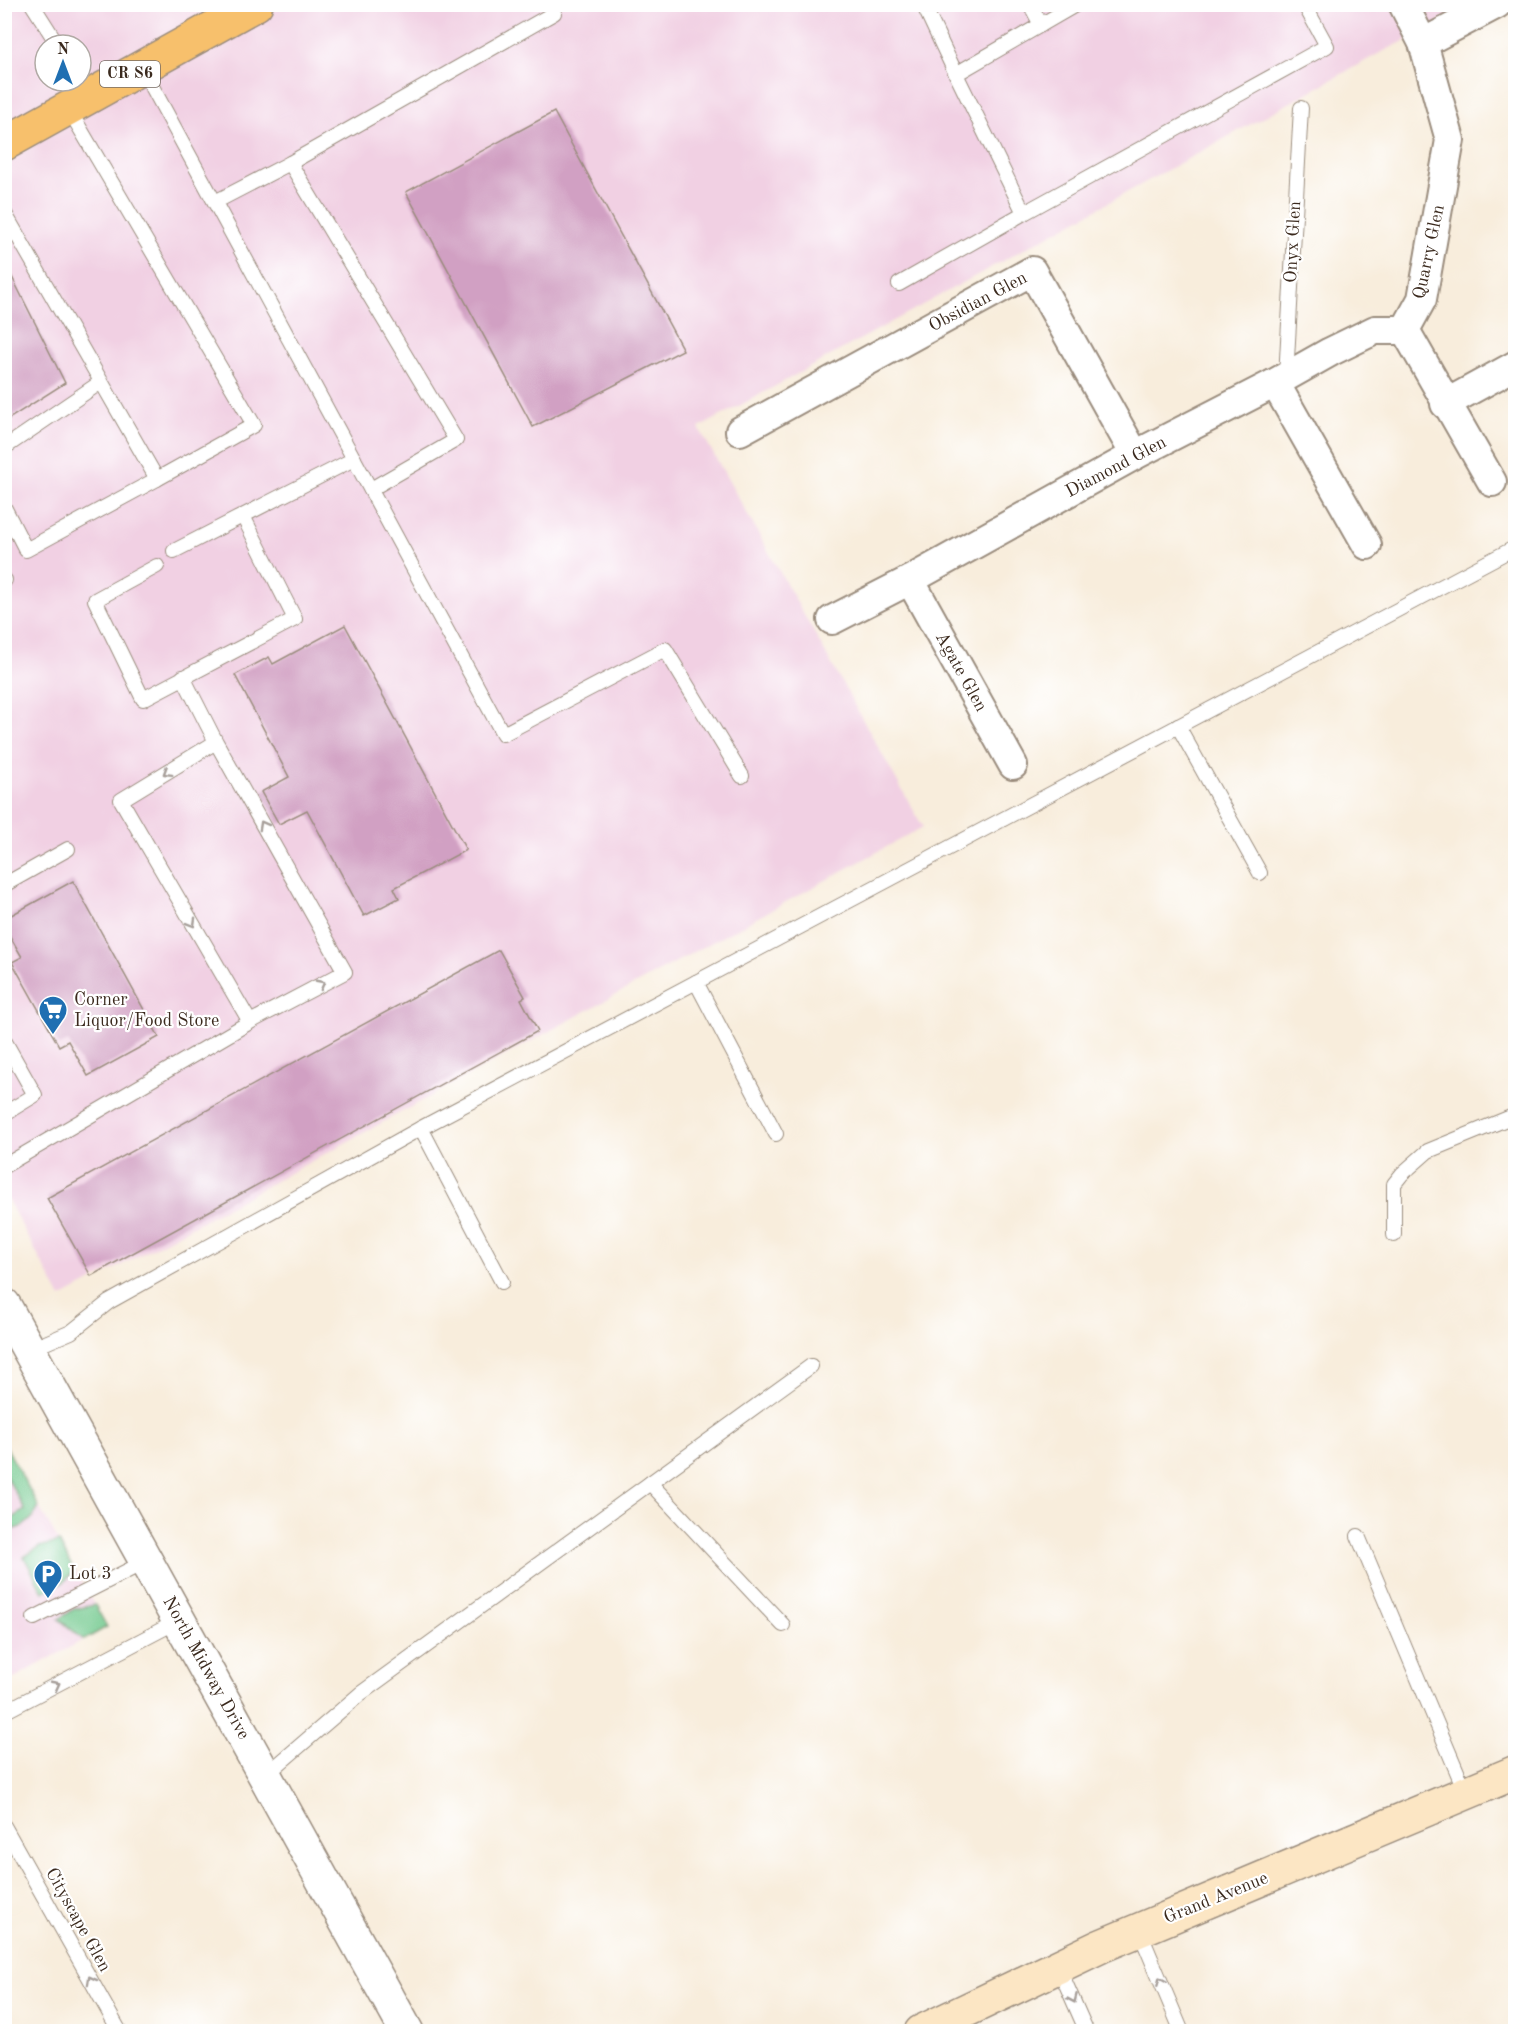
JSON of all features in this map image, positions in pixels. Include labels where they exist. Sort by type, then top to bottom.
[{"type":"main road","name":"CR S6","points":[[4,144],[80,95],[142,68],[256,4]]},
{"type":"main road","name":"Grand Avenue","points":[[921,2031],[1138,1930],[1515,1772]]},
{"type":"street","name":"Quarry Glen","points":[[1403,4],[1423,44],[1450,140],[1422,299],[1405,330]]},
{"type":"street","points":[[1423,44],[1497,4]]},
{"type":"street","name":"Obsidian Glen","points":[[740,431],[1032,271],[1135,455]]},
{"type":"street","name":"Diamond Glen","points":[[832,620],[1330,352],[1375,330],[1405,330]]},
{"type":"street","points":[[1405,330],[1445,404],[1492,482]]},
{"type":"street","points":[[1445,404],[1515,364]]},
{"type":"street","points":[[1281,380],[1367,545]]},
{"type":"street","name":"Agate Glen","points":[[910,580],[1013,765]]},
{"type":"street","name":"North Midway Drive","points":[[4,1305],[407,2031]]},
{"type":"lane","points":[[32,4],[50,33]]},
{"type":"lane","points":[[215,202],[290,163],[554,13],[549,4]]},
{"type":"lane","points":[[922,4],[1024,213]]},
{"type":"lane","points":[[1029,4],[1041,25]]},
{"type":"lane","points":[[956,74],[1077,4]]},
{"type":"lane","points":[[899,284],[1327,46],[1304,4]]},
{"type":"lane","points":[[142,68],[503,734],[665,649],[742,776]]},
{"type":"lane","points":[[4,507],[26,550],[254,425],[80,95]]},
{"type":"lane","name":"Onyx Glen","points":[[1281,380],[1301,108]]},
{"type":"lane","points":[[290,163],[456,440],[371,489]]},
{"type":"lane","points":[[4,212],[157,479]]},
{"type":"lane","points":[[4,448],[101,382]]},
{"type":"lane","points":[[174,551],[354,459]]},
{"type":"lane","points":[[157,566],[95,600],[143,699],[295,619],[243,516]]},
{"type":"lane","points":[[29,1350],[71,1332],[109,1302],[420,1128],[1515,547]]},
{"type":"lane","points":[[4,1166],[250,1022],[345,972],[216,742],[183,677]]},
{"type":"lane","points":[[1178,726],[1260,873]]},
{"type":"lane","points":[[216,742],[121,800],[250,1022]]},
{"type":"lane","points":[[4,885],[68,849]]},
{"type":"lane","points":[[696,982],[776,1134]]},
{"type":"lane","points":[[4,1040],[35,1095],[4,1114]]},
{"type":"lane","points":[[1394,1234],[1394,1184],[1402,1174],[1428,1150],[1515,1115]]},
{"type":"lane","points":[[420,1128],[502,1282]]},
{"type":"lane","points":[[266,1775],[360,1694],[811,1366]]},
{"type":"lane","points":[[650,1483],[783,1625]]},
{"type":"lane","points":[[1358,1536],[1466,1794]]},
{"type":"lane","points":[[34,1618],[147,1561]]},
{"type":"lane","points":[[4,1712],[180,1620]]},
{"type":"lane","name":"Cityscape Glen","points":[[4,1826],[120,2031]]},
{"type":"lane","points":[[1138,1930],[1182,2031]]},
{"type":"lane","points":[[1058,1966],[1088,2031]]},
{"type":"shaded area","points":[[4,5],[1477,5],[1378,54],[699,428],[923,827],[61,1298],[4,1193]]},
{"type":"shaded area","name":"Lot 3","points":[[4,1445],[107,1627],[5,1683],[4,1683]]},
{"type":"green space","points":[[5,1445],[39,1507],[27,1523],[8,1530],[5,1523],[25,1510],[5,1474]]},
{"type":"green space","points":[[59,1542],[74,1571],[64,1582],[43,1592],[24,1557],[39,1547]]},
{"type":"green space","points":[[95,1605],[107,1627],[84,1640],[59,1619],[74,1609]]},
{"type":"building","points":[[554,112],[683,350],[533,427],[406,192]]},
{"type":"building","points":[[11,275],[65,383],[4,422],[4,278]]},
{"type":"building","points":[[345,625],[466,850],[394,888],[399,898],[364,916],[307,810],[279,824],[261,792],[289,777],[235,675],[269,657],[273,664]]},
{"type":"building","points":[[73,881],[159,1037],[88,1076],[68,1041],[59,1046],[12,962],[22,957],[4,926],[4,919]]},
{"type":"building","points":[[499,950],[525,997],[521,999],[538,1031],[91,1276],[47,1198]]},
{"type":"place","name":"Corner Liquor/Food Store","points":[[53,1036]]},
{"type":"place","name":"Lot 3","points":[[48,1600]]}]
